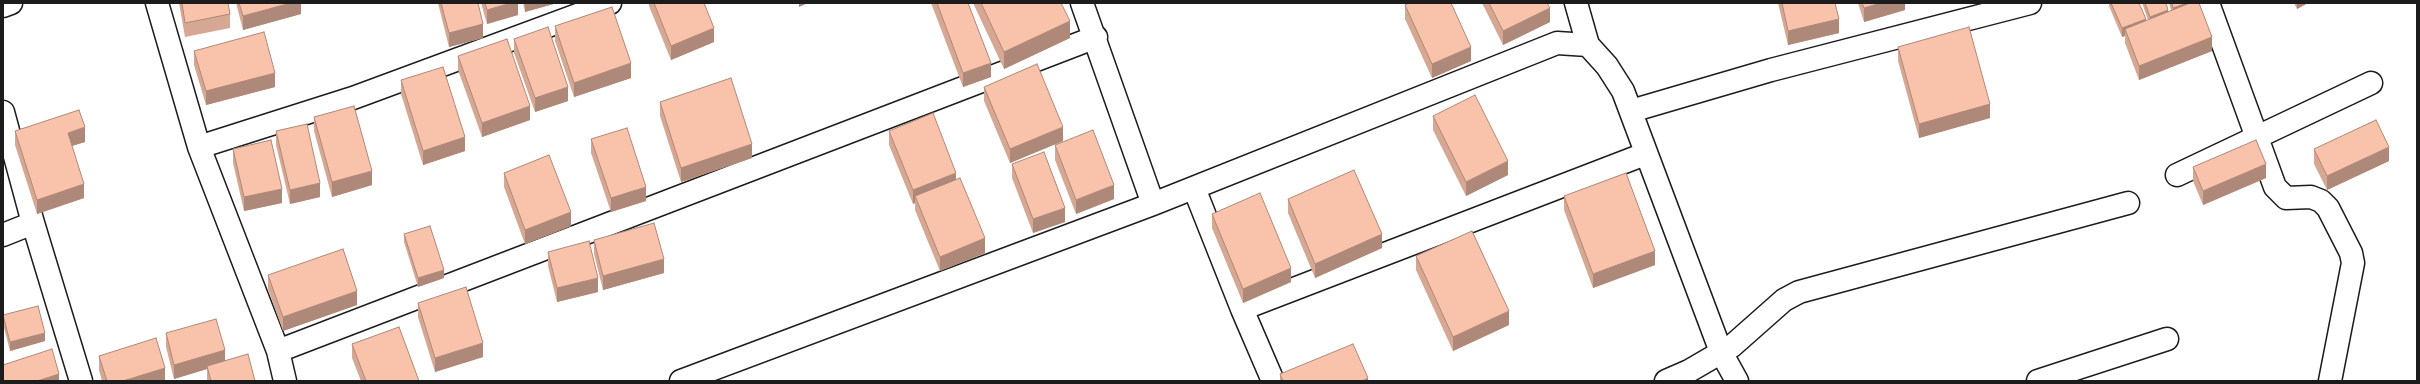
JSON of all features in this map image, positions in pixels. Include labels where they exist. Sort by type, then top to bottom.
[{"type":"street","points":[[3,6],[11,3]]},
{"type":"street","points":[[157,3],[199,147],[278,351],[285,381]]},
{"type":"street","points":[[199,147],[353,98],[610,3]]},
{"type":"street","points":[[1082,3],[1096,37],[1153,204]]},
{"type":"street","points":[[1576,3],[1588,45],[1607,66],[1623,91],[1645,154],[1721,352],[1737,381]]},
{"type":"street","points":[[1631,111],[1771,70],[1978,18],[2030,3]]},
{"type":"street","points":[[2208,3],[2275,187],[2279,193],[2286,198],[2311,197],[2321,201],[2328,208],[2351,252],[2353,263],[2330,381]]},
{"type":"street","points":[[278,351],[1096,37]]},
{"type":"street","points":[[681,381],[1153,204],[1558,43],[1588,45]]},
{"type":"street","points":[[2177,175],[2257,139],[2370,83]]},
{"type":"street","points":[[3,112],[33,223],[81,381]]},
{"type":"street","points":[[1242,309],[1645,154]]},
{"type":"street","points":[[1194,188],[1242,309],[1273,381]]},
{"type":"street","points":[[1666,381],[1689,371],[1721,352],[1784,300],[1799,292],[2128,203]]},
{"type":"street","points":[[3,235],[33,223]]},
{"type":"street","points":[[2038,381],[2167,339]]},
{"type":"building","points":[[182,3],[228,3],[230,14],[185,23]]},
{"type":"building","points":[[239,3],[291,3],[243,16]]},
{"type":"building","points":[[441,3],[478,3],[483,24],[449,33]]},
{"type":"building","points":[[485,3],[511,3],[487,10]]},
{"type":"building","points":[[654,3],[704,3],[714,28],[671,46]]},
{"type":"building","points":[[937,3],[968,3],[991,63],[963,73]]},
{"type":"building","points":[[981,3],[1061,3],[1070,21],[1004,52]]},
{"type":"building","points":[[1409,3],[1451,3],[1471,47],[1432,64],[1405,5]]},
{"type":"building","points":[[1489,3],[1547,3],[1550,8],[1503,31]]},
{"type":"building","points":[[1782,3],[1835,3],[1839,19],[1788,31]]},
{"type":"building","points":[[1862,3],[1881,3],[1864,8]]},
{"type":"building","points":[[2111,3],[2139,3],[2146,19],[2122,28]]},
{"type":"building","points":[[2145,3],[2166,3],[2168,10],[2150,17]]},
{"type":"building","points":[[2172,3],[2187,3],[2173,8]]},
{"type":"building","points":[[2190,3],[2199,3],[2212,37],[2139,66],[2125,29]]},
{"type":"building","points":[[612,7],[631,63],[574,83],[555,26]]},
{"type":"building","points":[[548,27],[568,87],[535,98],[514,39]]},
{"type":"building","points":[[1969,27],[1990,104],[1919,124],[1898,47]]},
{"type":"building","points":[[264,32],[275,73],[206,91],[194,51]]},
{"type":"building","points":[[507,39],[530,106],[482,123],[458,56]]},
{"type":"building","points":[[1037,64],[1063,127],[1010,149],[984,87]]},
{"type":"building","points":[[443,67],[465,137],[423,151],[401,80]]},
{"type":"building","points":[[731,78],[752,144],[681,168],[660,102]]},
{"type":"building","points":[[1475,95],[1508,161],[1466,182],[1433,116]]},
{"type":"building","points":[[354,106],[372,171],[332,182],[314,117]]},
{"type":"building","points":[[79,110],[85,127],[68,133],[84,184],[37,200],[15,131]]},
{"type":"building","points":[[933,113],[956,173],[913,190],[889,131]]},
{"type":"building","points":[[2376,120],[2389,147],[2327,176],[2314,149]]},
{"type":"building","points":[[307,124],[320,183],[290,190],[276,131]]},
{"type":"building","points":[[627,128],[646,187],[611,198],[591,139]]},
{"type":"building","points":[[1093,130],[1114,185],[1076,200],[1055,145]]},
{"type":"building","points":[[271,140],[282,189],[244,197],[233,149]]},
{"type":"building","points":[[2256,140],[2266,164],[2203,191],[2193,167]]},
{"type":"building","points":[[1044,152],[1065,208],[1033,219],[1012,164]]},
{"type":"building","points":[[549,155],[571,212],[525,230],[504,173]]},
{"type":"building","points":[[1354,170],[1382,234],[1315,264],[1288,199]]},
{"type":"building","points":[[1626,173],[1655,251],[1593,274],[1564,196]]},
{"type":"building","points":[[960,178],[985,238],[940,257],[915,196]]},
{"type":"building","points":[[1260,193],[1291,268],[1243,289],[1212,214]]},
{"type":"building","points":[[654,223],[664,259],[603,276],[594,240]]},
{"type":"building","points":[[430,226],[444,270],[418,278],[404,234]]},
{"type":"building","points":[[1472,231],[1509,311],[1453,337],[1416,256]]},
{"type":"building","points":[[589,241],[598,278],[557,288],[548,252]]},
{"type":"building","points":[[343,249],[357,291],[283,317],[268,275]]},
{"type":"building","points":[[466,287],[483,343],[435,358],[418,303]]},
{"type":"building","points":[[38,306],[45,333],[10,342],[3,315]]},
{"type":"building","points":[[216,319],[225,350],[174,365],[166,333]]},
{"type":"building","points":[[399,327],[419,381],[366,381],[352,344]]},
{"type":"building","points":[[156,338],[165,368],[123,381],[107,381],[99,356]]},
{"type":"building","points":[[1353,344],[1368,378],[1362,381],[1283,381],[1280,374]]},
{"type":"building","points":[[52,349],[59,374],[37,381],[3,381],[3,365]]},
{"type":"building","points":[[248,354],[255,381],[211,381],[207,366]]}]
